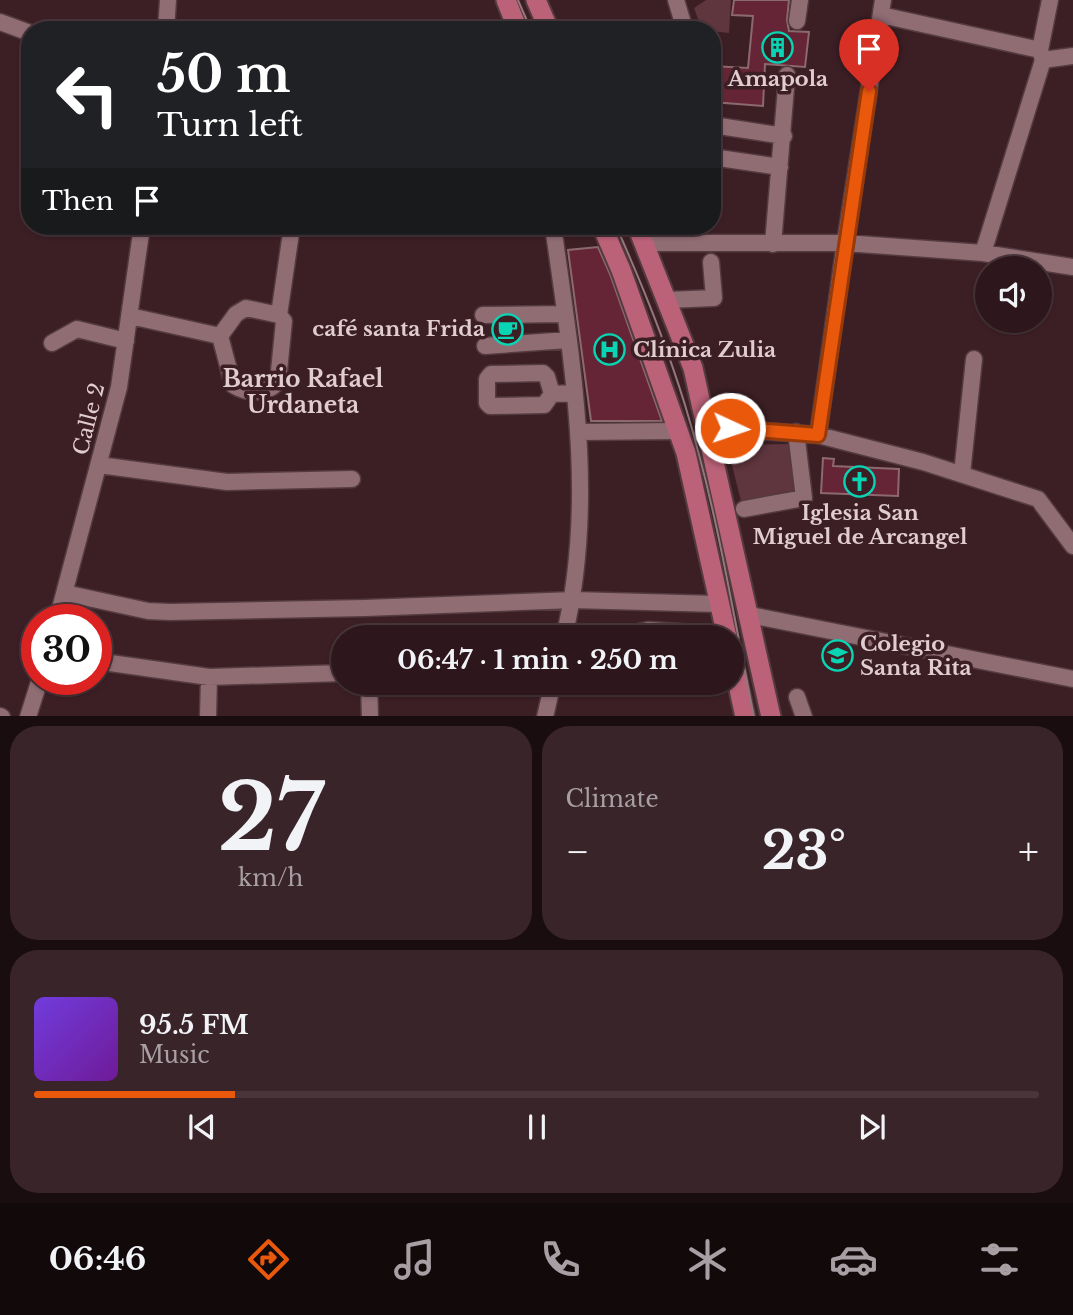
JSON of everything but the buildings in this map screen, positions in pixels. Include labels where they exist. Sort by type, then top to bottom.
[{"type":"main road","points":[[506,0],[514,21]]},
{"type":"main road","points":[[536,0],[545,21]]},
{"type":"main road","points":[[606,235],[621,270],[686,453],[724,625]]},
{"type":"main road","points":[[641,235],[693,368],[771,716]]},
{"type":"main road","points":[[739,695],[745,716]]},
{"type":"street","points":[[167,21],[168,0]]},
{"type":"street","points":[[676,0],[682,21]]},
{"type":"street","points":[[797,21],[800,0]]},
{"type":"street","points":[[983,253],[1041,55],[1050,0]]},
{"type":"street","points":[[818,435],[882,8],[1041,55],[1073,56]]},
{"type":"street","points":[[0,22],[21,30]]},
{"type":"street","points":[[773,244],[787,75]]},
{"type":"street","points":[[721,126],[783,136]]},
{"type":"street","points":[[721,158],[780,167]]},
{"type":"street","name":"Calle 2","points":[[62,604],[119,387],[141,235]]},
{"type":"street","points":[[279,315],[291,235]]},
{"type":"street","points":[[554,235],[579,432],[580,530],[573,600],[567,625]]},
{"type":"street","points":[[654,235],[773,244],[845,243],[983,253],[1073,267]]},
{"type":"street","points":[[667,300],[714,298],[711,262]]},
{"type":"street","points":[[246,308],[279,315],[284,321],[284,329],[278,381],[273,388],[265,391],[240,390],[233,385],[219,336],[236,314],[246,308]]},
{"type":"street","points":[[483,315],[565,314]]},
{"type":"street","points":[[130,316],[219,336]]},
{"type":"street","points":[[52,343],[77,329],[126,341]]},
{"type":"street","points":[[485,346],[568,340]]},
{"type":"street","points":[[962,474],[974,359]]},
{"type":"street","points":[[552,394],[575,393]]},
{"type":"street","points":[[707,426],[818,435],[923,461],[1038,499],[1073,547]]},
{"type":"street","points":[[579,432],[678,431]]},
{"type":"street","points":[[744,509],[804,498],[796,432]]},
{"type":"street","points":[[99,465],[227,482],[352,479]]},
{"type":"street","points":[[65,593],[148,611],[170,612],[573,600],[718,604]]},
{"type":"street","points":[[750,615],[1073,679]]},
{"type":"street","points":[[112,663],[209,677],[331,673]]},
{"type":"street","points":[[208,716],[209,677]]},
{"type":"street","points":[[28,716],[35,695]]},
{"type":"street","points":[[369,695],[370,716]]},
{"type":"street","points":[[545,716],[550,695]]},
{"type":"street","points":[[797,697],[804,716]]},
{"type":"shaded area","points":[[706,0],[731,0],[729,33],[721,32],[721,21],[699,21],[694,8]]},
{"type":"shaded area","points":[[788,444],[797,490],[741,501],[727,445]]},
{"type":"tram line","points":[[518,0],[527,21]]},
{"type":"tram line","points":[[620,235],[662,336],[696,443],[723,560],[754,716]]},
{"type":"place","name":"Amapola","points":[[778,47]]},
{"type":"place","name":"café santa Frida","points":[[508,329]]},
{"type":"place","name":"Clínica Zulia","points":[[610,350]]},
{"type":"place","name":"Iglesia San Miguel de Arcangel","points":[[860,481]]},
{"type":"place","name":"Colegio Santa Rita","points":[[837,656]]},
{"type":"district","name":"Barrio Rafael Urdaneta","points":[[303,392]]},
{"type":"route","points":[[730,428],[818,435],[869,91]]}]
